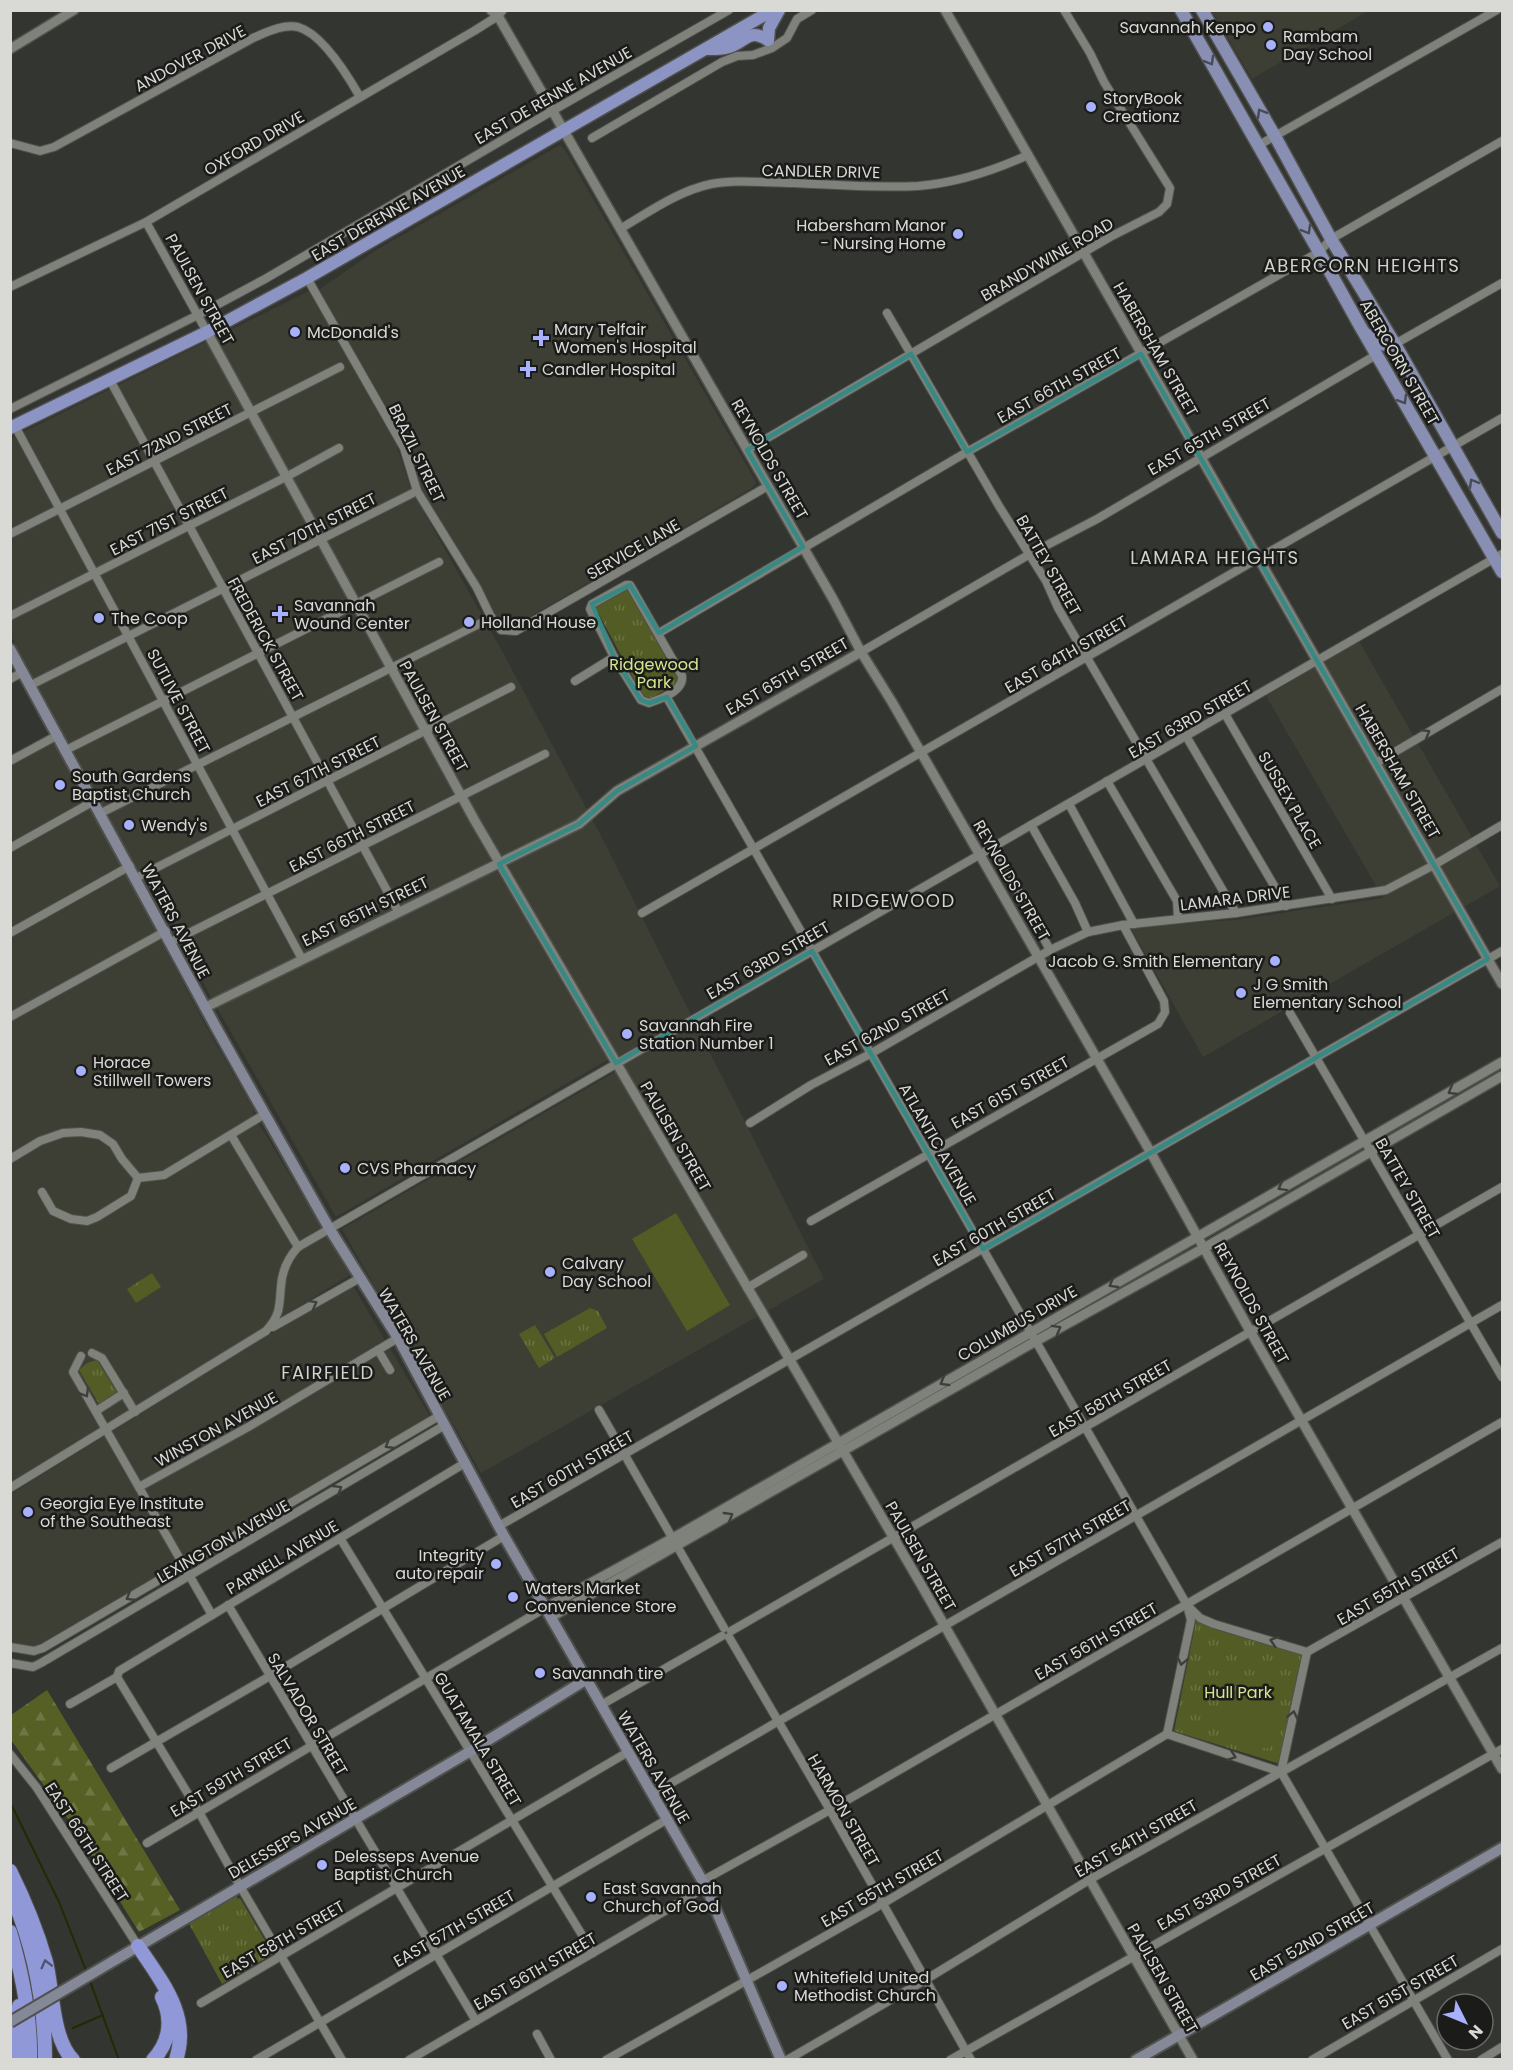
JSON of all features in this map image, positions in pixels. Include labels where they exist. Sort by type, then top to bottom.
[{"type":"highway","name":"EAST DERENNE AVENUE","points":[[13,427],[207,332],[307,278],[773,10]]},
{"type":"highway","points":[[705,49],[729,47],[752,34],[758,34],[768,40],[769,28],[779,10]]},
{"type":"highway","points":[[10,1871],[33,1920],[46,1964],[59,2037],[67,2054],[73,2060]]},
{"type":"highway","points":[[10,1890],[25,1929],[37,1978],[44,2027],[45,2060]]},
{"type":"highway","points":[[11,1932],[20,2004],[18,2060]]},
{"type":"highway","points":[[11,1932],[23,1981],[30,2060]]},
{"type":"highway","points":[[138,1946],[165,2003],[170,2022],[164,2046],[153,2060]]},
{"type":"highway","points":[[138,1946],[169,1992],[178,2014],[180,2037],[176,2060]]},
{"type":"main road","name":"ABERCORN STREET","points":[[1181,10],[1359,326],[1498,556],[1503,573]]},
{"type":"main road","name":"ABERCORN STREET","points":[[1202,10],[1331,239],[1395,344],[1452,448],[1503,533]]},
{"type":"main road","points":[[1359,326],[1373,340],[1389,345],[1395,344]]},
{"type":"main road","points":[[1376,355],[1389,354],[1408,368]]},
{"type":"main road","name":"WATERS AVENUE","points":[[10,649],[328,1228],[398,1338],[502,1531],[704,1884],[748,1980],[781,2060]]},
{"type":"main road","name":"DELESSEPS AVENUE","points":[[10,2022],[469,1752],[587,1679]]},
{"type":"main road","name":"EAST 52ND STREET","points":[[1136,2060],[1503,1848]]},
{"type":"street","points":[[10,49],[75,10]]},
{"type":"street","name":"EAST DE RENNE AVENUE","points":[[10,409],[265,279],[729,10]]},
{"type":"street","points":[[592,138],[722,62],[772,48],[787,38],[797,19],[812,10]]},
{"type":"street","name":"HABERSHAM STREET","points":[[945,10],[1503,984]]},
{"type":"street","name":"BRANDYWINE ROAD","points":[[747,450],[1159,212],[1167,204],[1170,188],[1104,82],[1090,53],[1064,10]]},
{"type":"street","points":[[1259,146],[1497,10]]},
{"type":"street","name":"REYNOLDS STREET","points":[[497,12],[1404,1599],[1450,1678],[1498,1752],[1503,1769]]},
{"type":"street","name":"OXFORD DRIVE","points":[[10,287],[146,222],[360,97],[497,12]]},
{"type":"street","name":"ANDOVER DRIVE","points":[[10,143],[40,151],[54,147],[253,38],[277,28],[298,27],[314,37],[331,52],[360,97]]},
{"type":"street","name":"EAST 66TH STREET","points":[[659,633],[967,452],[1319,252],[1331,239],[1503,141]]},
{"type":"street","name":"CANDLER DRIVE","points":[[620,229],[670,200],[711,184],[919,186],[996,169],[1028,155]]},
{"type":"street","name":"PAULSEN STREET","points":[[146,222],[499,864],[893,1537],[1193,2060]]},
{"type":"street","name":"BRAZIL STREET","points":[[307,278],[404,448],[417,491],[477,588],[490,615],[501,630],[510,631]]},
{"type":"street","points":[[1395,344],[1503,283]]},
{"type":"street","name":"BATTEY STREET","points":[[887,313],[967,452],[1030,554],[1087,658],[1236,913]]},
{"type":"street","name":"EAST 65TH STREET","points":[[206,1007],[579,824],[617,791],[1030,554],[1097,519],[1376,355]]},
{"type":"street","name":"EAST 72ND STREET","points":[[10,534],[340,367]]},
{"type":"street","name":"FREDERICK STREET","points":[[110,380],[398,911]]},
{"type":"street","name":"EAST 64TH STREET","points":[[642,913],[1503,418]]},
{"type":"street","name":"SUTLIVE STREET","points":[[13,427],[95,573],[302,959]]},
{"type":"street","name":"EAST 71ST STREET","points":[[10,616],[339,448]]},
{"type":"street","name":"SERVICE LANE","points":[[510,631],[516,631],[525,626],[768,486]]},
{"type":"street","name":"EAST 70TH STREET","points":[[30,685],[417,491]]},
{"type":"street","name":"EAST 63RD STREET","points":[[298,1247],[1498,556]]},
{"type":"street","points":[[66,750],[440,562]]},
{"type":"street","points":[[630,585],[659,633],[683,682],[681,686],[666,696],[650,703],[644,702],[614,657],[590,609],[592,604],[630,585]]},
{"type":"street","points":[[101,813],[481,623]]},
{"type":"street","points":[[575,681],[614,657]]},
{"type":"street","points":[[10,679],[23,672]]},
{"type":"street","name":"EAST 67TH STREET","points":[[136,878],[511,687]]},
{"type":"street","points":[[1376,763],[1503,690]]},
{"type":"street","name":"ATLANTIC AVENUE","points":[[666,696],[1187,1605],[1191,1620],[1167,1734]]},
{"type":"street","name":"SUSSEX PLACE","points":[[1225,714],[1332,899]]},
{"type":"street","points":[[10,761],[58,735]]},
{"type":"street","points":[[1186,736],[1286,906]]},
{"type":"street","name":"EAST 66TH STREET","points":[[10,1017],[168,936],[268,893],[545,754]]},
{"type":"street","points":[[1107,782],[1177,901],[1178,919]]},
{"type":"street","points":[[10,848],[94,801]]},
{"type":"street","points":[[1069,804],[1134,924]]},
{"type":"street","points":[[1031,825],[1075,903],[1088,932]]},
{"type":"street","points":[[1434,865],[1503,825]]},
{"type":"street","points":[[994,847],[1050,950]]},
{"type":"street","name":"LAMARA DRIVE","points":[[1039,957],[1088,932],[1123,925],[1236,913],[1386,890],[1434,865]]},
{"type":"street","points":[[10,933],[130,867]]},
{"type":"street","name":"EAST 61ST STREET","points":[[811,1221],[1158,1024],[1164,1012],[1164,1001],[1123,925]]},
{"type":"street","name":"EAST 60TH STREET","points":[[111,1768],[382,1609],[625,1454],[1503,951]]},
{"type":"street","name":"EAST 62ND STREET","points":[[750,1124],[811,1085],[870,1054],[1039,957]]},
{"type":"street","name":"BATTEY STREET","points":[[1290,1013],[1503,1377]]},
{"type":"street","name":"COLUMBUS DRIVE","points":[[1033,1337],[1197,1236],[1503,1062]]},
{"type":"street","name":"COLUMBUS DRIVE","points":[[548,1613],[1033,1337],[1204,1248],[1503,1076]]},
{"type":"street","points":[[138,1178],[164,1175],[265,1114]]},
{"type":"street","points":[[10,1159],[40,1141],[63,1133],[81,1132],[100,1135],[113,1144],[122,1160],[138,1178]]},
{"type":"street","points":[[231,1135],[298,1247],[284,1269],[280,1286],[281,1303],[275,1321],[266,1331]]},
{"type":"street","points":[[42,1192],[53,1211],[71,1219],[87,1221],[131,1196],[138,1178]]},
{"type":"street","name":"EAST 58TH STREET","points":[[601,1705],[1503,1187]]},
{"type":"street","points":[[747,1288],[803,1255]]},
{"type":"street","points":[[10,1488],[266,1331],[360,1278]]},
{"type":"street","name":"EAST 57TH STREET","points":[[652,1794],[1503,1305]]},
{"type":"street","name":"WINSTON AVENUE","points":[[139,1487],[250,1426],[398,1338]]},
{"type":"street","points":[[378,1350],[390,1370]]},
{"type":"street","points":[[92,1353],[102,1358],[135,1412]]},
{"type":"street","points":[[81,1356],[73,1372],[212,1615]]},
{"type":"street","points":[[96,1411],[124,1393]]},
{"type":"street","name":"HARMON STREET","points":[[599,1410],[831,1810],[971,2060]]},
{"type":"street","name":"LEXINGTON AVENUE","points":[[42,1648],[312,1491],[442,1420]]},
{"type":"street","name":"LEXINGTON AVENUE","points":[[10,1663],[33,1666],[48,1659],[319,1500],[442,1420]]},
{"type":"street","name":"EAST 56TH STREET","points":[[409,2060],[995,1714],[1503,1422]]},
{"type":"street","name":"PARNELL AVENUE","points":[[69,1704],[117,1677],[119,1671],[465,1463]]},
{"type":"street","points":[[312,1491],[319,1500]]},
{"type":"street","name":"GUATAMALA STREET","points":[[340,1538],[593,1953]]},
{"type":"street","name":"EAST 55TH STREET","points":[[1307,1652],[1503,1542]]},
{"type":"street","name":"SALVADOR STREET","points":[[228,1605],[476,2021]]},
{"type":"street","name":"ATLANTIC AVENUE","points":[[1187,1605],[1200,1618],[1207,1621],[1307,1652]]},
{"type":"street","name":"EAST 59TH STREET","points":[[147,1843],[424,1678],[548,1613]]},
{"type":"street","points":[[10,1647],[34,1651],[42,1648],[48,1659]]},
{"type":"street","name":"EAST 54TH STREET","points":[[787,2060],[925,1980],[1089,1880],[1503,1648]]},
{"type":"street","points":[[1281,1772],[1307,1652]]},
{"type":"street","points":[[117,1677],[199,1812],[342,2060]]},
{"type":"street","points":[[1167,1734],[1281,1772],[1448,2060]]},
{"type":"street","name":"EAST 55TH STREET","points":[[606,2060],[882,1904],[1167,1734]]},
{"type":"street","name":"EAST 58TH STREET","points":[[201,2003],[628,1752]]},
{"type":"street","name":"EAST 53RD STREET","points":[[950,2060],[1325,1847],[1498,1752]]},
{"type":"street","name":"EAST 66TH STREET","points":[[10,1754],[37,1788],[138,1946]]},
{"type":"street","name":"EAST 57TH STREET","points":[[256,2060],[666,1820]]},
{"type":"street","name":"EAST 51ST STREET","points":[[1312,2060],[1503,1949]]},
{"type":"street","points":[[537,2034],[551,2060]]},
{"type":"street","points":[[1481,2060],[1503,2047]]},
{"type":"highlighted area","points":[[911,354],[967,452],[1141,354],[1488,959],[983,1249],[812,951],[616,1063],[499,864],[579,824],[617,791],[696,746],[667,697],[649,703],[641,700],[614,657],[592,604],[630,585],[659,633],[803,547],[747,450]]},
{"type":"shaded area","name":"Rambam Day School","points":[[1212,11],[1368,11],[1252,79]]},
{"type":"shaded area","name":"Candler Hospital","points":[[560,145],[565,150],[756,482],[752,488],[517,624],[509,624],[500,622],[494,615],[413,474],[405,438],[324,300],[320,289],[378,249]]},
{"type":"shaded area","points":[[309,291],[396,444],[411,489],[501,649],[600,834],[824,1279],[767,1311],[616,1055],[336,1217],[128,851],[11,636],[11,438]]},
{"type":"shaded area","points":[[1359,641],[1500,886],[1203,1057],[1130,927],[1235,920],[1383,898],[1266,696]]},
{"type":"shaded area","points":[[55,741],[208,1030],[254,1110],[253,1114],[350,1275],[11,1483],[11,766]]},
{"type":"shaded area","name":"Calvary Day School","points":[[617,1071],[760,1315],[481,1473],[342,1229]]},
{"type":"shaded area","points":[[352,1284],[431,1418],[63,1635],[33,1648],[11,1647],[11,1494]]},
{"type":"green space","name":"Ridgewood Park","points":[[629,589],[680,677],[679,682],[649,699],[643,696],[596,609],[597,605]]},
{"type":"green space","points":[[676,1213],[730,1305],[687,1331],[632,1239]]},
{"type":"green space","points":[[152,1273],[161,1287],[136,1303],[127,1289]]},
{"type":"green space","points":[[590,1308],[598,1311],[607,1328],[557,1357],[544,1334]]},
{"type":"green space","points":[[535,1325],[555,1358],[539,1368],[519,1334]]},
{"type":"green space","points":[[97,1360],[118,1394],[99,1404],[79,1370],[87,1363]]},
{"type":"green space","name":"Hull Park","points":[[1196,1621],[1302,1654],[1280,1764],[1174,1731]]},
{"type":"green space","points":[[47,1690],[180,1910],[139,1932],[71,1823],[11,1740],[11,1715]]},
{"type":"green space","points":[[1271,1691],[1281,1695],[1273,1743],[1270,1748],[1263,1748],[1221,1729],[1226,1712],[1231,1706],[1254,1694]]},
{"type":"green space","points":[[236,1895],[273,1954],[222,1984],[188,1922]]},
{"type":"waterway","points":[[10,1802],[59,1902],[87,1973]]},
{"type":"waterway","points":[[90,1981],[119,2060]]},
{"type":"waterway","points":[[73,2028],[103,2015]]},
{"type":"place","name":"Savannah Kenpo","points":[[1268,27]]},
{"type":"place","name":"Rambam Day School","points":[[1271,45]]},
{"type":"place","name":"StoryBook Creationz","points":[[1091,107]]},
{"type":"place","name":"Habersham Manor - Nursing Home","points":[[958,234]]},
{"type":"place","name":"McDonald's","points":[[295,332]]},
{"type":"place","name":"Mary Telfair Women's Hospital","points":[[541,338]]},
{"type":"place","name":"Candler Hospital","points":[[528,369]]},
{"type":"place","name":"Savannah Wound Center","points":[[280,614]]},
{"type":"place","name":"The Coop","points":[[99,618]]},
{"type":"place","name":"Holland House","points":[[469,622]]},
{"type":"place","name":"South Gardens Baptist Church","points":[[60,785]]},
{"type":"place","name":"Wendy's","points":[[129,825]]},
{"type":"place","name":"Jacob G. Smith Elementary","points":[[1275,961]]},
{"type":"place","name":"J G Smith Elementary School","points":[[1241,993]]},
{"type":"place","name":"Savannah Fire Station Number 1","points":[[627,1034]]},
{"type":"place","name":"Horace Stillwell Towers","points":[[81,1071]]},
{"type":"place","name":"CVS Pharmacy","points":[[345,1168]]},
{"type":"place","name":"Calvary Day School","points":[[550,1272]]},
{"type":"place","name":"Georgia Eye Institute of the Southeast","points":[[28,1512]]},
{"type":"place","name":"Integrity auto repair","points":[[496,1564]]},
{"type":"place","name":"Waters Market Convenience Store","points":[[513,1597]]},
{"type":"place","name":"Savannah tire","points":[[540,1673]]},
{"type":"place","name":"Delesseps Avenue Baptist Church","points":[[322,1865]]},
{"type":"place","name":"East Savannah Church of God","points":[[591,1897]]},
{"type":"place","name":"Whitefield United Methodist Church","points":[[782,1986]]},
{"type":"district","name":"ABERCORN HEIGHTS","points":[[1362,266]]},
{"type":"district","name":"LAMARA HEIGHTS","points":[[1215,558]]},
{"type":"district","name":"RIDGEWOOD","points":[[894,901]]},
{"type":"district","name":"FAIRFIELD","points":[[328,1373]]}]
